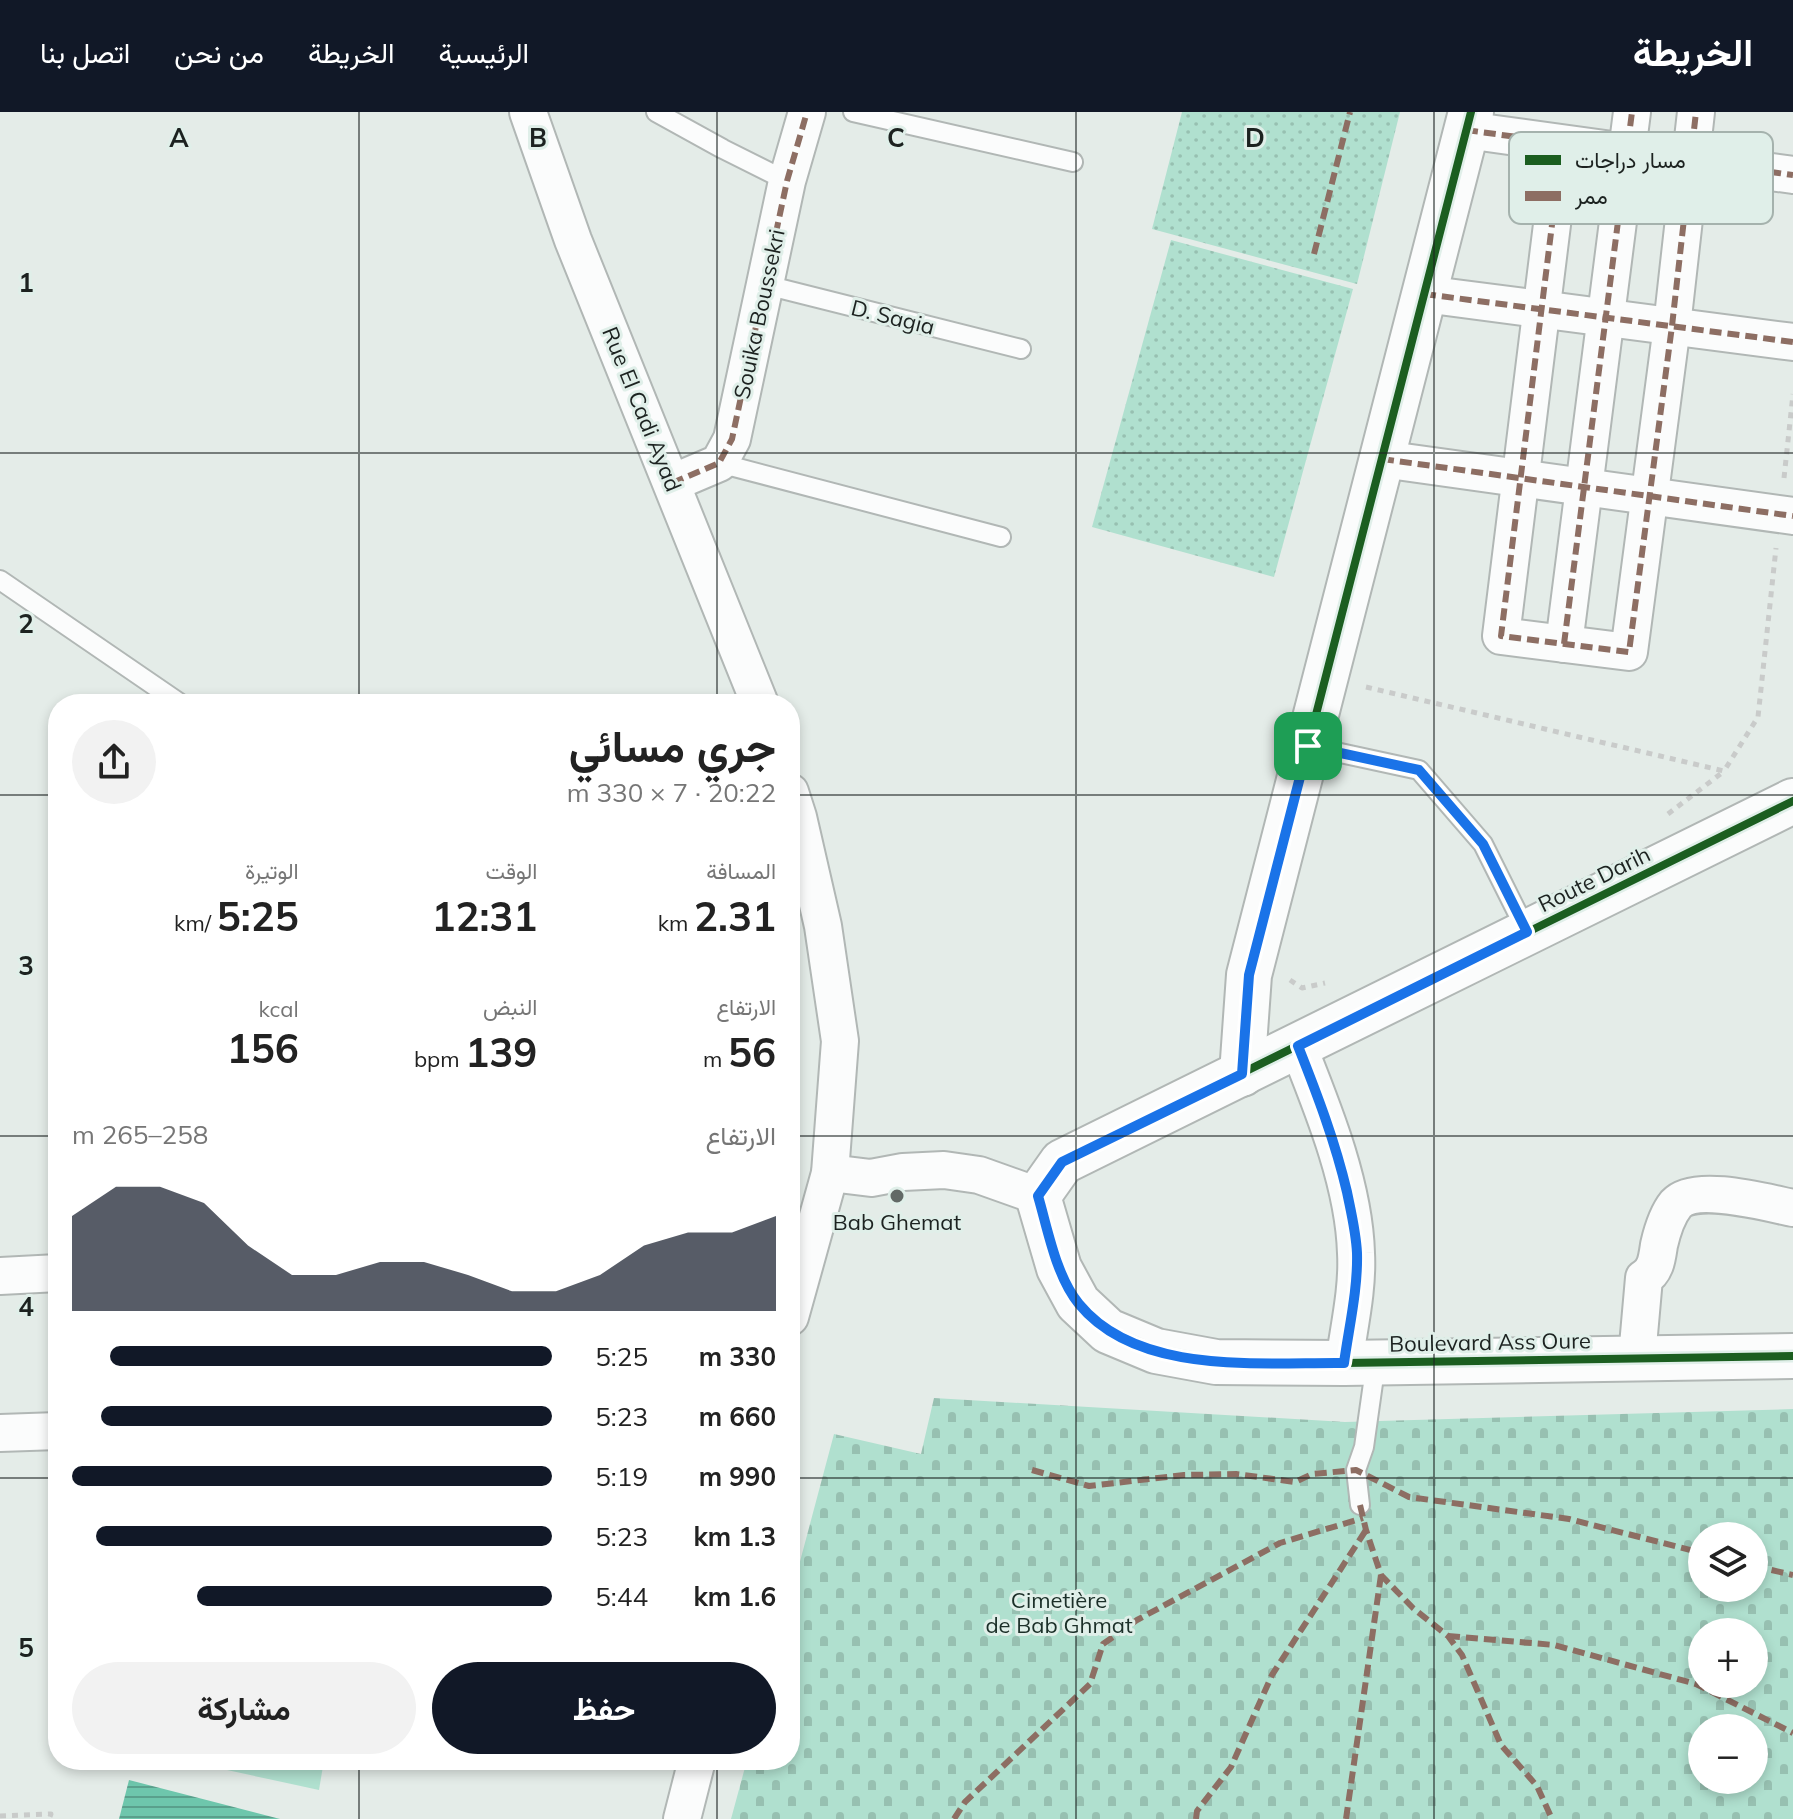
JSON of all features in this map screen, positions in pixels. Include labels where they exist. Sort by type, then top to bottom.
[{"type":"street","name":"Rue El Cadi Ayad","points":[[528,112],[573,240],[756,694]]},
{"type":"street","name":"Souika Boussekri","points":[[719,463],[732,439],[787,181],[807,112]]},
{"type":"street","points":[[1630,132],[1632,112]]},
{"type":"street","points":[[1694,132],[1696,112]]},
{"type":"street","points":[[1242,1074],[1249,975],[1326,750],[1382,459],[1469,121],[1513,132]]},
{"type":"street","points":[[1773,172],[1793,175]]},
{"type":"street","points":[[1552,224],[1501,636],[1629,652],[1683,224]]},
{"type":"street","points":[[1564,644],[1619,224]]},
{"type":"street","points":[[1424,294],[1793,342]]},
{"type":"street","points":[[1382,459],[1793,516]]},
{"type":"street","points":[[672,483],[719,463]]},
{"type":"street","name":"Route Darih","points":[[1038,1196],[1062,1162],[1793,801]]},
{"type":"street","points":[[800,826],[823,926],[840,1041],[830,1173],[800,1281]]},
{"type":"street","points":[[1298,1046],[1326,1116],[1352,1218],[1357,1253],[1354,1292],[1360,1362]]},
{"type":"street","points":[[830,1173],[871,1178],[897,1196],[939,1193],[979,1175],[1038,1196]]},
{"type":"street","points":[[1637,1357],[1644,1278],[1650,1275],[1655,1265],[1662,1234],[1677,1203],[1688,1197],[1713,1195],[1743,1197],[1793,1208]]},
{"type":"street","name":"Boulevard Ass Oure","points":[[1038,1196],[1059,1268],[1078,1303],[1108,1331],[1156,1351],[1216,1362],[1793,1356]]},
{"type":"street","points":[[0,1276],[48,1274]]},
{"type":"street","points":[[0,1433],[48,1431]]},
{"type":"street","points":[[682,1819],[694,1770]]},
{"type":"lane","points":[[656,112],[787,181]]},
{"type":"lane","points":[[853,112],[1073,162]]},
{"type":"lane","name":"D. Sagia","points":[[766,285],[1021,349]]},
{"type":"lane","points":[[719,463],[1001,537]]},
{"type":"lane","points":[[0,580],[166,694]]},
{"type":"lane","points":[[1326,750],[1419,770],[1483,844],[1527,932]]},
{"type":"lane","points":[[1360,1362],[1364,1447],[1356,1470],[1360,1505]]},
{"type":"path","points":[[1326,750],[1365,687]]},
{"type":"path","points":[[1666,816],[1724,771]]},
{"type":"path","points":[[1285,977],[1302,988],[1337,977]]},
{"type":"path","points":[[0,1816],[51,1814],[49,1819]]},
{"type":"green space","points":[[1182,112],[1400,112],[1357,284],[1152,229]]},
{"type":"green space","points":[[1171,240],[1353,289],[1274,577],[1092,527]]},
{"type":"green space","name":"Cimetière de Bab Ghmat","points":[[934,1398],[1345,1422],[1793,1409],[1793,1819],[731,1819],[744,1770],[800,1770],[800,1562],[834,1434],[921,1454]]},
{"type":"green space","points":[[227,1770],[322,1770],[319,1790]]},
{"type":"shaded area","points":[[129,1780],[280,1819],[119,1819]]},
{"type":"marked path","points":[[672,483],[719,463],[732,439],[787,181],[807,112]]},
{"type":"marked path","points":[[1314,254],[1350,112]]},
{"type":"marked path","points":[[1629,132],[1632,112]]},
{"type":"marked path","points":[[1694,132],[1696,112]]},
{"type":"marked path","points":[[1466,130],[1509,136]]},
{"type":"marked path","points":[[1773,172],[1793,175]]},
{"type":"marked path","points":[[1552,224],[1501,636],[1629,652],[1683,224]]},
{"type":"marked path","points":[[1564,644],[1618,224]]},
{"type":"marked path","points":[[1424,294],[1793,342]]},
{"type":"marked path","points":[[1382,459],[1793,516]]},
{"type":"marked path","points":[[1032,1470],[1089,1486],[1184,1475],[1236,1474],[1295,1482],[1312,1474],[1356,1470],[1409,1497],[1569,1519],[1688,1549]]},
{"type":"marked path","points":[[1360,1505],[1381,1575],[1413,1608],[1448,1636],[1462,1655],[1501,1745],[1537,1786],[1552,1819]]},
{"type":"marked path","points":[[954,1819],[965,1802],[1090,1684],[1103,1644],[1137,1620],[1280,1543],[1363,1518]]},
{"type":"marked path","points":[[1196,1819],[1197,1811],[1231,1767],[1272,1675],[1366,1530]]},
{"type":"marked path","points":[[1768,1569],[1793,1575]]},
{"type":"marked path","points":[[1346,1819],[1381,1575]]},
{"type":"marked path","points":[[1448,1636],[1554,1645],[1696,1684],[1793,1733]]},
{"type":"cycle path","points":[[1242,1074],[1249,975],[1471,112]]},
{"type":"cycle path","points":[[1793,801],[1062,1162],[1038,1196],[1059,1268],[1078,1303],[1108,1331],[1156,1351],[1216,1362],[1793,1356]]},
{"type":"place","name":"Bab Ghemat","points":[[897,1196]]},
{"type":"route","points":[[1308,746],[1419,770],[1483,844],[1527,932],[1298,1046],[1326,1116],[1352,1218],[1357,1253],[1344,1363],[1216,1362],[1156,1351],[1108,1331],[1078,1303],[1059,1268],[1038,1196],[1062,1162],[1242,1074],[1249,975],[1308,746]]}]
